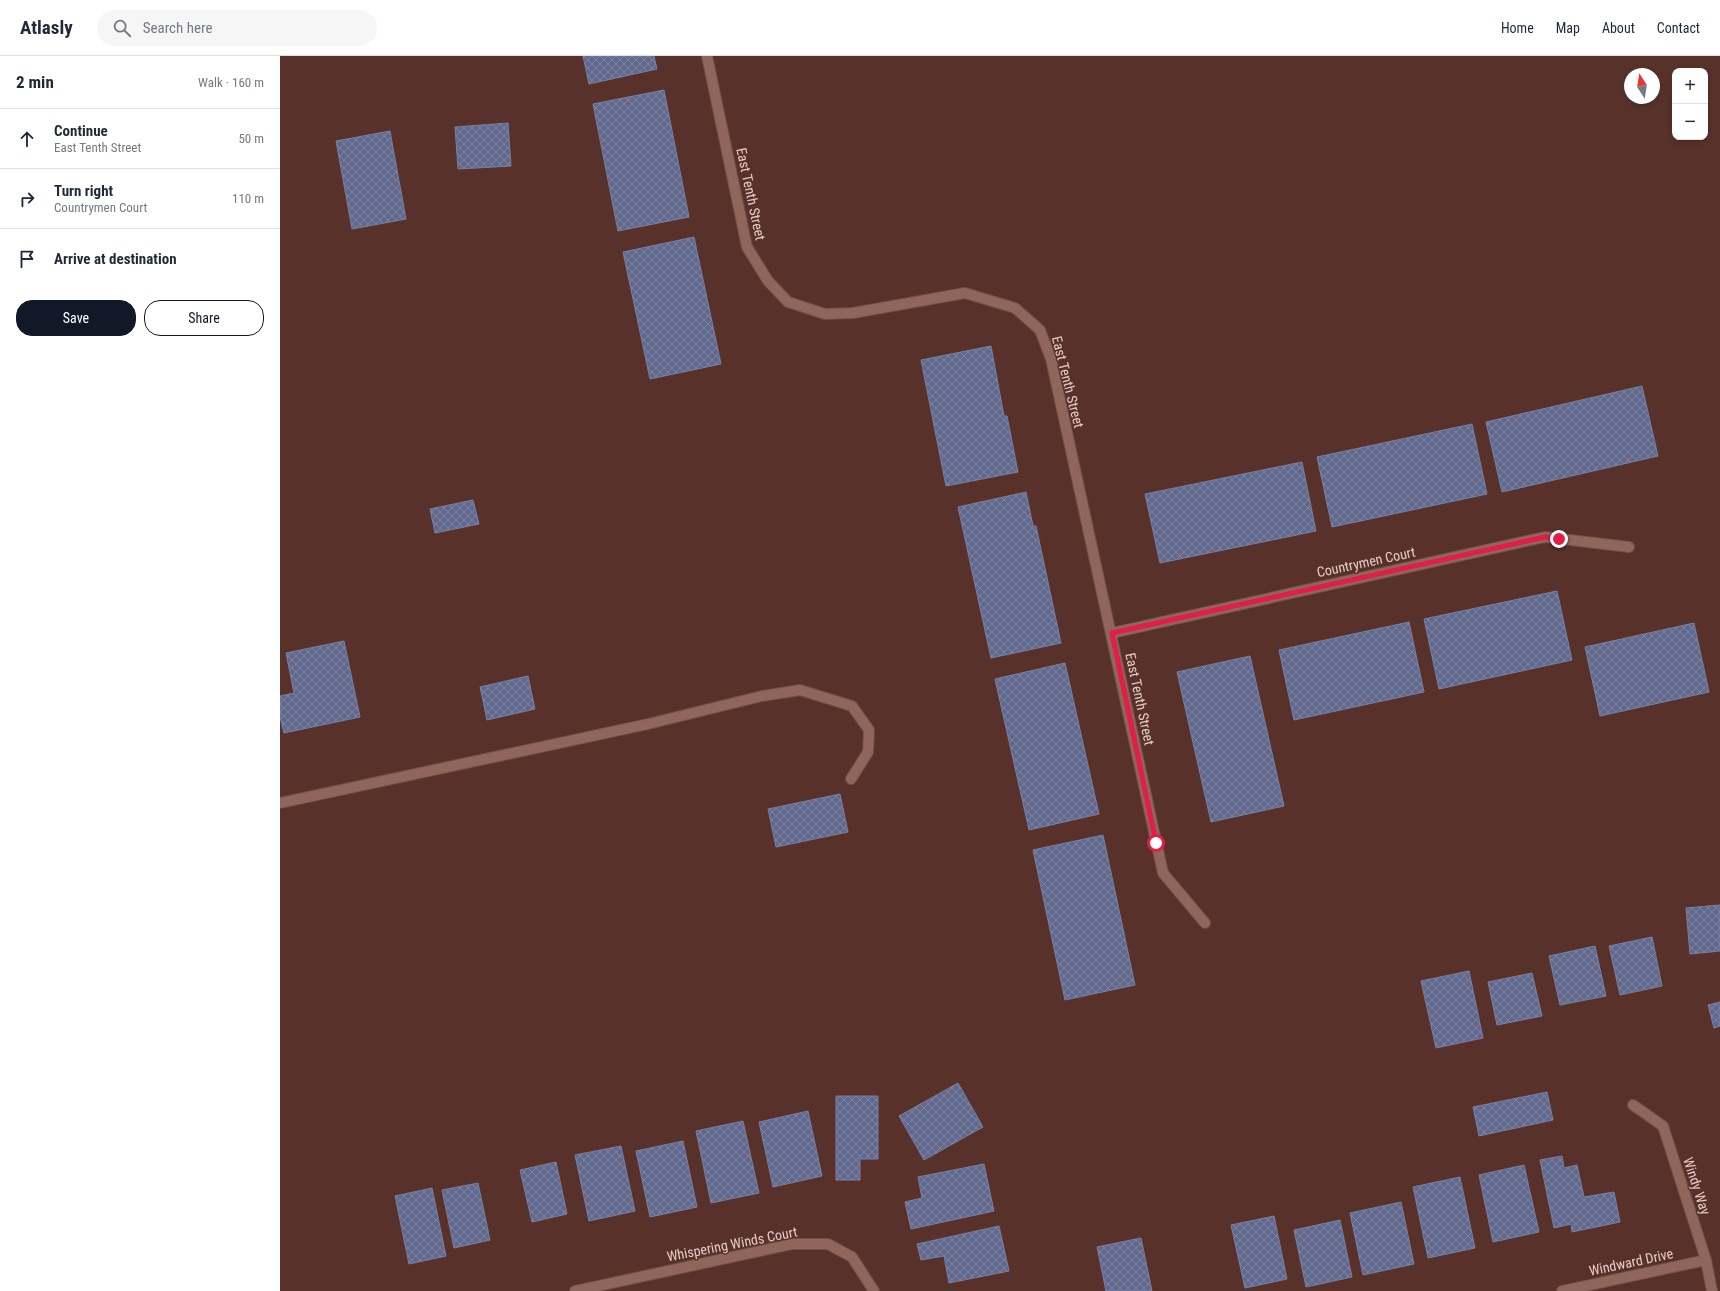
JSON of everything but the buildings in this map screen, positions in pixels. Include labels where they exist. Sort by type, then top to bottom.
[{"type":"street","name":"East Tenth Street","points":[[707,56],[747,247],[768,281],[788,302],[825,314],[846,313],[965,293],[1015,308],[1040,330],[1051,359],[1112,633],[1163,873],[1205,923]]},
{"type":"street","name":"Countrymen Court","points":[[1112,633],[1545,537],[1628,547]]},
{"type":"street","points":[[280,803],[648,724],[762,696],[800,690],[852,706],[869,730],[868,752],[851,779]]},
{"type":"street","name":"Windy Way","points":[[1633,1105],[1663,1126],[1706,1260],[1712,1291]]},
{"type":"street","name":"Whispering Winds Court","points":[[575,1291],[792,1244],[828,1244],[852,1257],[874,1291]]},
{"type":"street","name":"Windward Drive","points":[[1562,1291],[1706,1260]]},
{"type":"route","points":[[1156,843],[1112,633],[1545,537],[1559,539]]}]
